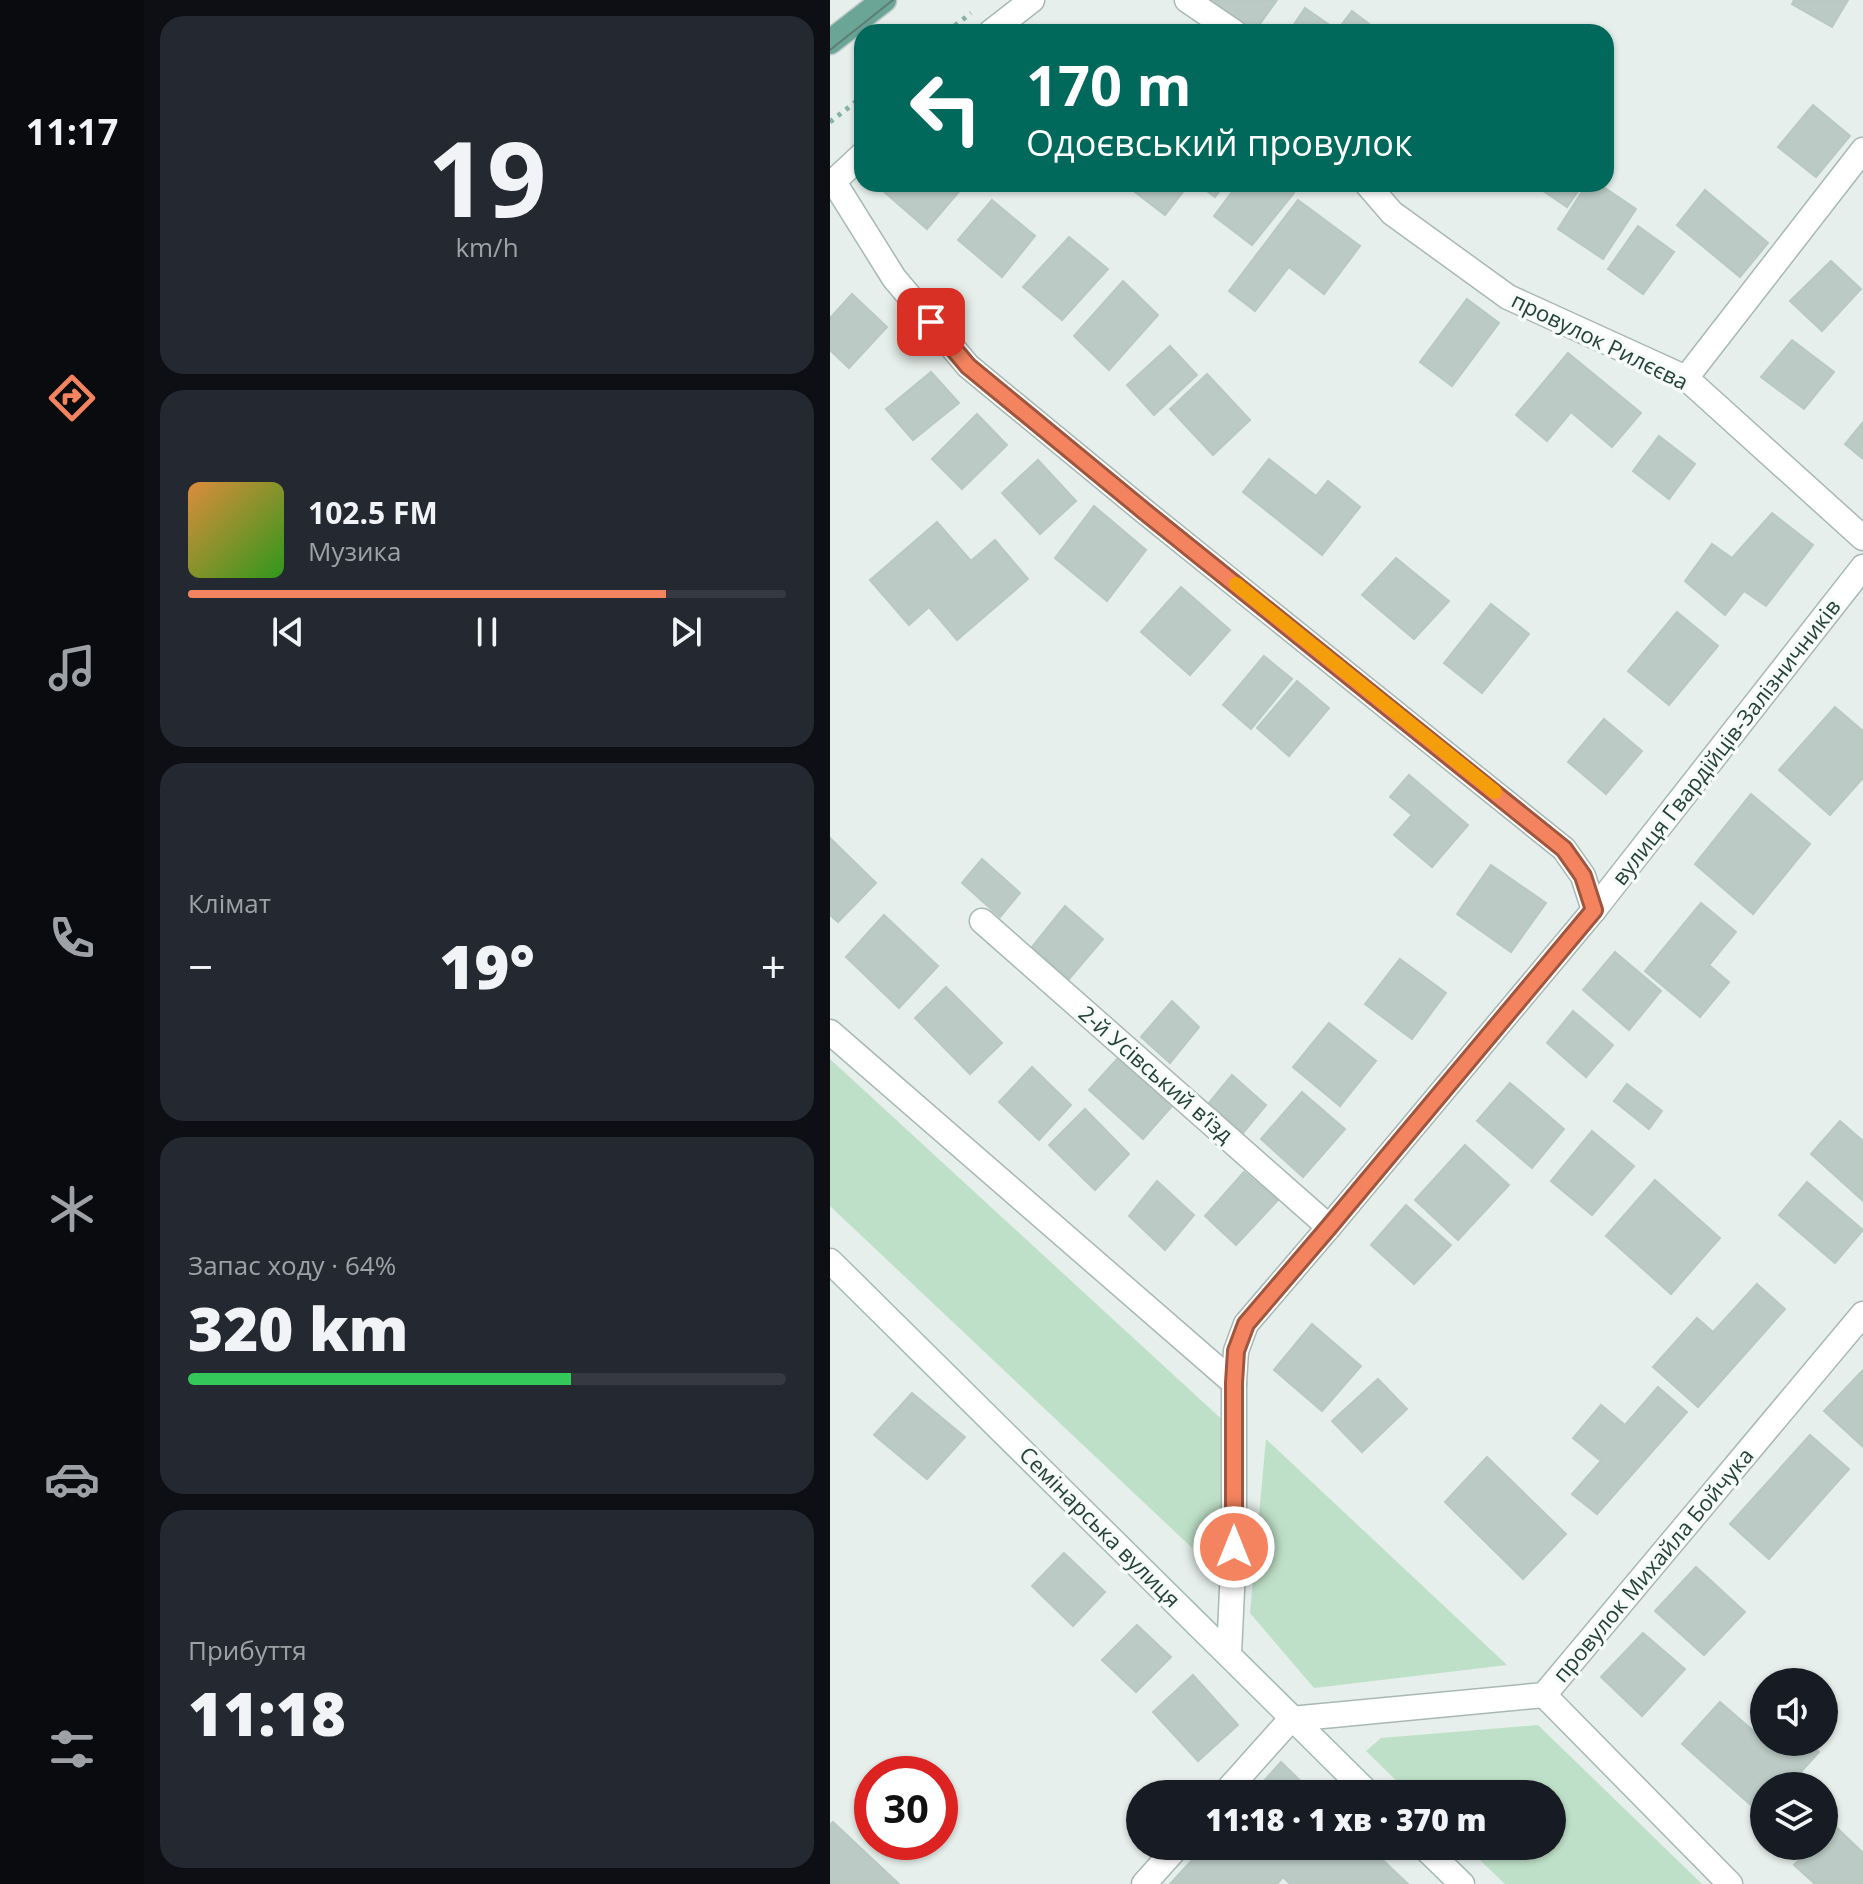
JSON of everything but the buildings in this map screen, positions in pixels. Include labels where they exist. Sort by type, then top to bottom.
[{"type":"main road","points":[[830,42],[884,0]]},
{"type":"street","points":[[1001,24],[1032,0]]},
{"type":"street","points":[[1187,0],[1222,24]]},
{"type":"street","points":[[1686,378],[1863,150]]},
{"type":"street","points":[[854,162],[832,183],[894,278],[968,366],[1564,849],[1583,876],[1594,910]]},
{"type":"street","name":"провулок Рилєєва","points":[[1374,192],[1392,213],[1508,297],[1686,378],[1863,538]]},
{"type":"street","name":"вулиця Гвардійців-Залізничників","points":[[1229,1654],[1234,1547],[1234,1383],[1236,1351],[1246,1324],[1594,910],[1863,567]]},
{"type":"street","name":"2-й Усівський в’їзд","points":[[982,921],[1329,1227]]},
{"type":"street","points":[[830,1032],[1234,1383]]},
{"type":"street","name":"Семінарська вулиця","points":[[830,1261],[1354,1780]]},
{"type":"street","name":"провулок Михайла Бойчука","points":[[1291,1719],[1544,1695],[1863,1314]]},
{"type":"street","points":[[1544,1695],[1730,1884]]},
{"type":"street","points":[[1237,1780],[1291,1719]]},
{"type":"street","points":[[1144,1884],[1165,1860]]},
{"type":"street","points":[[1437,1860],[1462,1884]]},
{"type":"path","points":[[830,122],[854,103]]},
{"type":"green space","points":[[830,1059],[1228,1425],[1225,1579],[830,1206]]},
{"type":"green space","points":[[1266,1439],[1507,1665],[1314,1688],[1250,1613]]},
{"type":"green space","points":[[1538,1725],[1702,1884],[1505,1884],[1480,1860],[1566,1860],[1566,1780],[1396,1780],[1366,1751],[1381,1738]]},
{"type":"tram line","points":[[863,24],[893,0]]},
{"type":"tram line","points":[[830,50],[854,31]]},
{"type":"slow traffic","points":[[1236,584],[1495,792]]},
{"type":"route","points":[[931,322],[968,366],[1564,849],[1583,876],[1594,910],[1246,1324],[1236,1351],[1234,1383],[1234,1547]]}]
